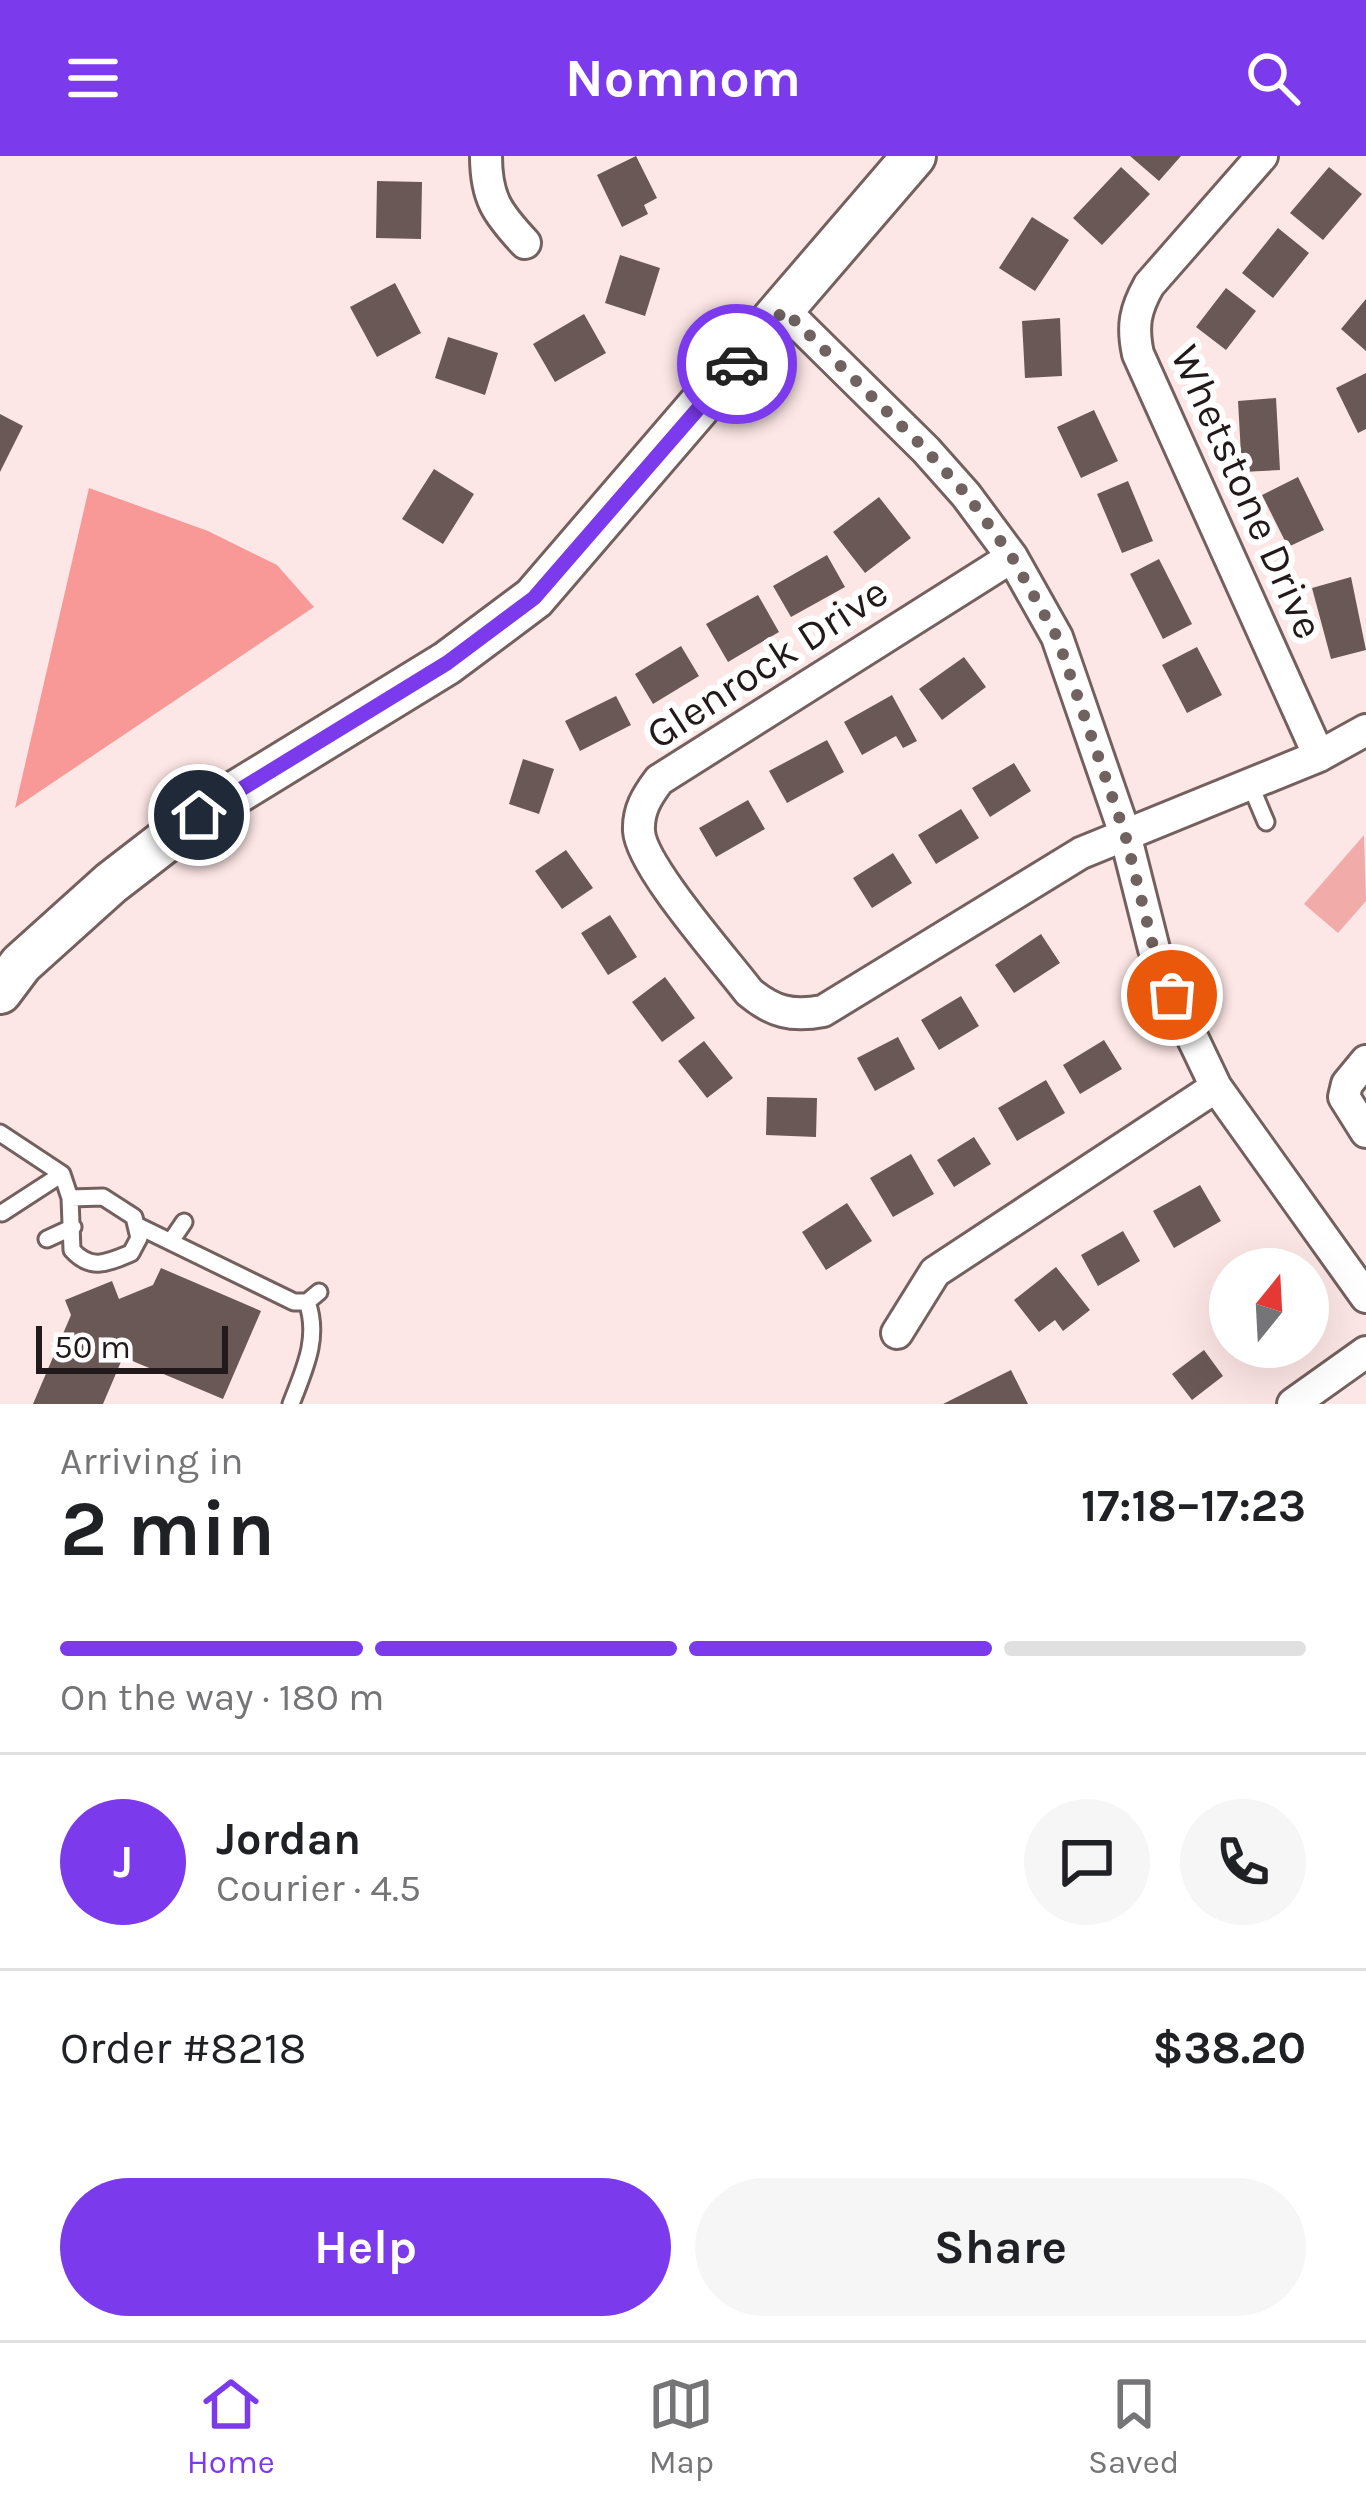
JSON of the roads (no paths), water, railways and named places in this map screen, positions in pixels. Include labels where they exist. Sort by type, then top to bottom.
[{"type":"main road","points":[[0,992],[21,964],[111,883],[199,815],[447,663],[534,598],[914,156]]},
{"type":"street","points":[[486,156],[486,181],[496,212],[525,243]]},
{"type":"street","name":"Whetstone Drive","points":[[1262,156],[1149,285],[1137,306],[1133,328],[1138,354],[1319,756]]},
{"type":"street","points":[[784,310],[926,450],[967,495],[1012,557],[1057,637],[1125,834],[1154,950],[1216,1087],[1366,1297]]},
{"type":"street","name":"Glenrock Drive","points":[[1012,557],[659,780],[639,814],[644,854],[748,992],[783,1013],[803,1015],[841,1002],[1081,854],[1125,834]]},
{"type":"street","points":[[1125,834],[1319,756],[1366,730]]},
{"type":"street","points":[[1366,1061],[1347,1084],[1344,1097],[1366,1132]]},
{"type":"street","points":[[897,1334],[935,1272],[1216,1087]]},
{"type":"street","points":[[1294,1404],[1366,1352]]},
{"type":"lane","points":[[1250,784],[1266,822]]},
{"type":"lane","points":[[0,1133],[62,1174],[70,1198],[72,1250],[81,1260],[94,1265],[131,1253],[140,1238],[134,1217],[103,1197],[70,1198]]},
{"type":"lane","points":[[2,1213],[62,1174]]},
{"type":"lane","points":[[103,1197],[109,1178]]},
{"type":"lane","points":[[171,1241],[184,1222]]},
{"type":"lane","points":[[46,1239],[73,1226]]},
{"type":"lane","points":[[138,1226],[294,1302],[313,1297],[314,1340],[290,1404]]}]
